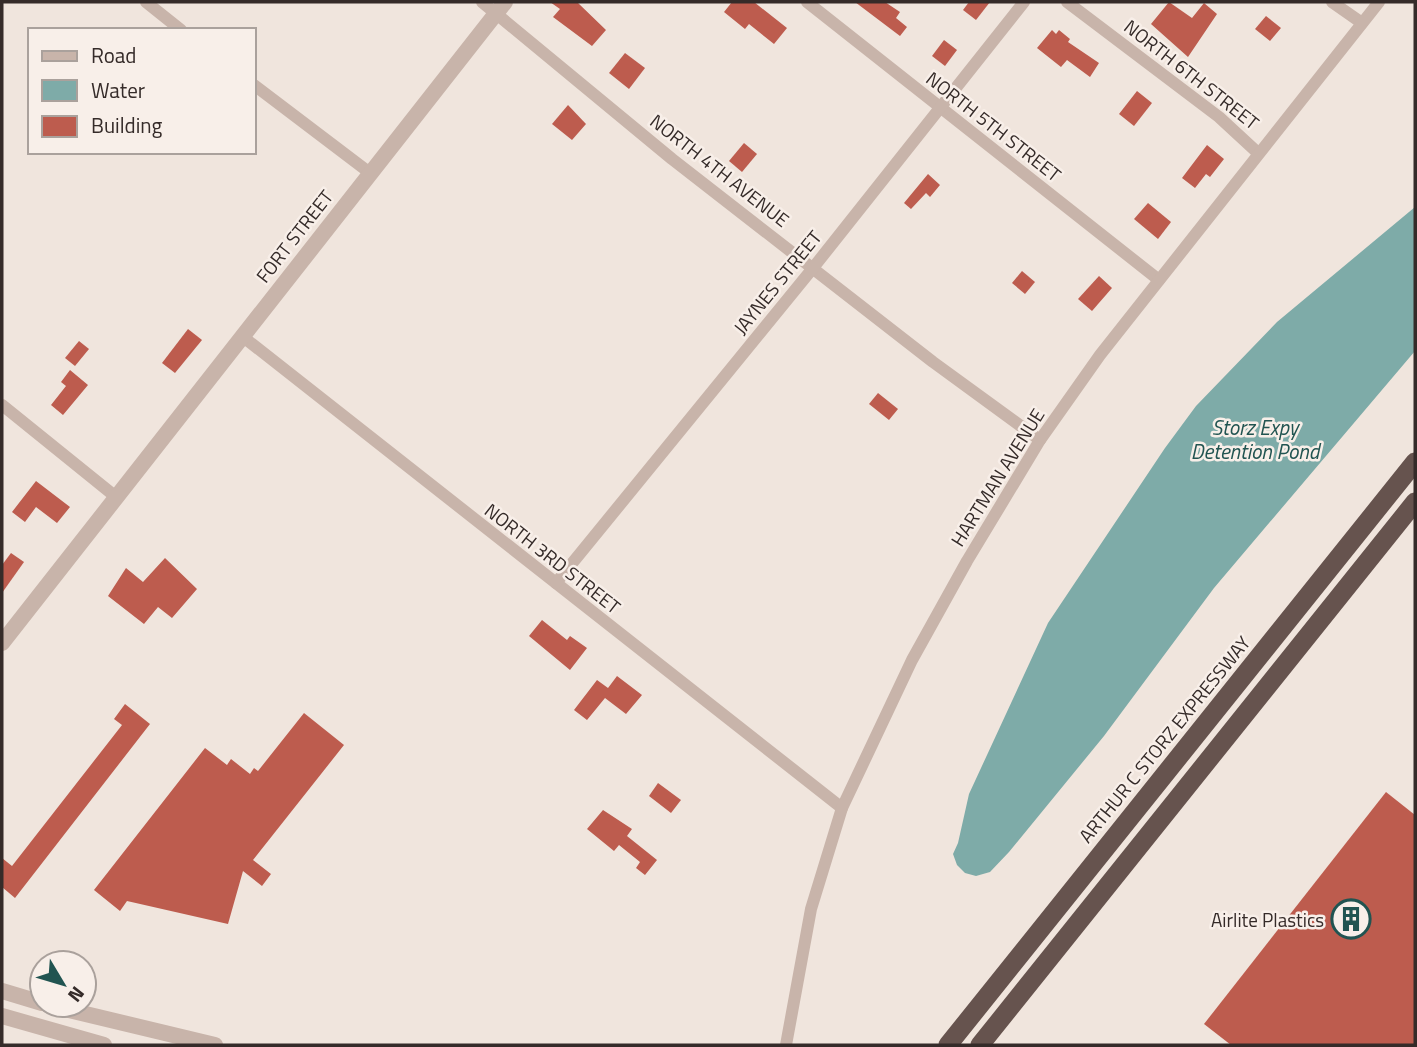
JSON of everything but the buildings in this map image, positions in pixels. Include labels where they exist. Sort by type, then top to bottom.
[{"type":"highway","name":"ARTHUR C STORZ EXPRESSWAY","points":[[948,1045],[1415,462]]},
{"type":"highway","points":[[980,1045],[1415,502]]},
{"type":"street","points":[[146,2],[178,28]]},
{"type":"street","name":"NORTH 4TH AVENUE","points":[[482,2],[501,7],[673,159],[933,362],[1040,440]]},
{"type":"street","name":"NORTH 5TH STREET","points":[[807,2],[1159,279]]},
{"type":"street","name":"JAYNES STREET","points":[[556,583],[813,268],[938,107],[1024,2]]},
{"type":"street","name":"NORTH 6TH STREET","points":[[1067,2],[1219,117],[1258,153]]},
{"type":"street","points":[[1332,2],[1362,23]]},
{"type":"street","name":"HARTMAN AVENUE","points":[[786,1045],[811,909],[842,808],[912,660],[1040,440],[1159,279],[1379,2]]},
{"type":"street","name":"FORT STREET","points":[[5,633],[116,497],[501,7]]},
{"type":"street","points":[[256,87],[370,173]]},
{"type":"street","name":"NORTH 3RD STREET","points":[[242,336],[842,808]]},
{"type":"street","points":[[2,405],[116,497]]},
{"type":"street","points":[[2,991],[28,999]]},
{"type":"street","points":[[2,1016],[104,1045]]},
{"type":"street","points":[[98,1017],[215,1045]]},
{"type":"water","name":"Storz Expy Detention Pond","points":[[1415,207],[1415,351],[1214,588],[1104,736],[1009,852],[990,872],[976,876],[965,873],[957,865],[953,854],[969,794],[1048,623],[1165,448],[1196,406],[1277,322]]},
{"type":"place","name":"Airlite Plastics","points":[[1351,919]]}]
